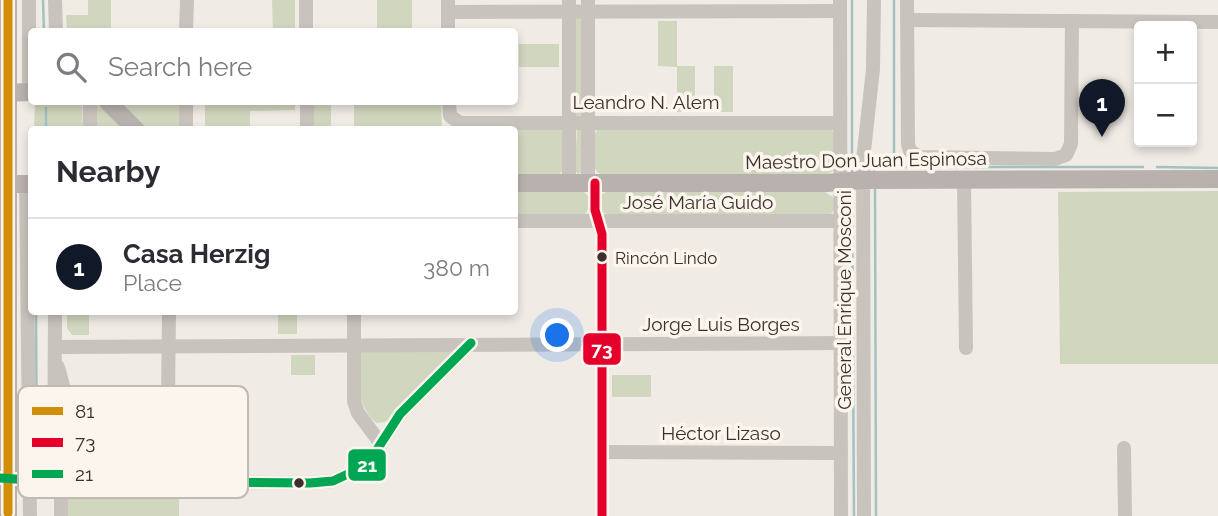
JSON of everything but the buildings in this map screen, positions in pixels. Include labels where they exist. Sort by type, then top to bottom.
[{"type":"main road","points":[[8,0],[4,117],[22,184],[4,239],[4,355],[8,424],[4,478],[8,516]]},
{"type":"main road","points":[[4,93],[28,92]]},
{"type":"main road","points":[[111,105],[132,126]]},
{"type":"main road","name":"Maestro Don Juan Espinosa","points":[[518,183],[1218,178]]},
{"type":"main road","points":[[0,443],[8,424]]},
{"type":"street","points":[[29,0],[29,28]]},
{"type":"street","points":[[55,0],[55,28]]},
{"type":"street","points":[[186,28],[187,0]]},
{"type":"street","points":[[306,0],[306,28]]},
{"type":"street","name":"General Enrique Mosconi","points":[[864,516],[863,180],[873,69],[874,0]]},
{"type":"street","points":[[907,0],[908,141],[913,153],[928,158],[1055,159],[1066,155],[1071,144],[1072,21]]},
{"type":"street","points":[[448,28],[448,6],[840,6],[841,516]]},
{"type":"street","points":[[569,6],[569,183]]},
{"type":"street","points":[[588,6],[588,123],[595,210],[602,234],[602,516]]},
{"type":"street","points":[[907,20],[1218,22]]},
{"type":"street","points":[[90,105],[90,126]]},
{"type":"street","points":[[186,105],[186,126]]},
{"type":"street","points":[[307,105],[307,126]]},
{"type":"street","name":"Leandro N. Alem","points":[[450,105],[452,120],[464,123],[840,123]]},
{"type":"street","points":[[964,180],[966,348]]},
{"type":"street","points":[[22,184],[27,386]]},
{"type":"street","name":"José María Guido","points":[[518,220],[840,221]]},
{"type":"street","points":[[55,315],[56,386]]},
{"type":"street","points":[[168,386],[169,315]]},
{"type":"street","points":[[354,315],[356,408],[382,444]]},
{"type":"street","name":"Jorge Luis Borges","points":[[55,353],[168,346],[840,343]]},
{"type":"street","points":[[248,482],[328,482],[365,467],[400,414],[471,344]]},
{"type":"street","points":[[55,353],[64,386]]},
{"type":"street","points":[[1124,448],[1125,516]]},
{"type":"street","name":"Héctor Lizaso","points":[[602,452],[841,453]]},
{"type":"street","points":[[30,498],[30,516]]},
{"type":"street","points":[[59,498],[61,516]]},
{"type":"green space","points":[[88,0],[111,0],[111,28],[67,28],[66,15],[88,15]]},
{"type":"green space","points":[[272,0],[295,0],[295,28],[273,28]]},
{"type":"green space","points":[[377,0],[412,0],[412,28],[377,28]]},
{"type":"green space","points":[[576,18],[582,21],[579,117],[576,116]]},
{"type":"green space","points":[[658,21],[677,21],[677,66],[695,66],[695,112],[677,112],[677,67],[658,66]]},
{"type":"green space","points":[[519,44],[559,44],[559,67],[519,67]]},
{"type":"green space","points":[[714,66],[733,66],[733,112],[714,112]]},
{"type":"green space","points":[[35,105],[82,105],[83,126],[34,126]]},
{"type":"green space","points":[[97,105],[104,105],[126,126],[97,126]]},
{"type":"green space","points":[[118,105],[179,105],[180,126],[140,126]]},
{"type":"green space","points":[[205,105],[295,105],[295,110],[250,111],[250,126],[205,126]]},
{"type":"green space","points":[[313,105],[331,105],[331,126],[313,126]]},
{"type":"green space","points":[[354,105],[441,105],[442,126],[354,126]]},
{"type":"green space","points":[[518,129],[562,131],[563,171],[559,174],[518,175]]},
{"type":"green space","points":[[577,129],[582,132],[582,172],[578,174],[575,170]]},
{"type":"green space","points":[[597,130],[832,130],[834,167],[833,171],[827,174],[601,174],[594,167]]},
{"type":"green space","points":[[583,191],[588,196],[588,209],[585,215],[518,216],[518,192]]},
{"type":"green space","points":[[1218,191],[1218,364],[1060,364],[1058,192]]},
{"type":"green space","points":[[606,192],[825,192],[834,198],[834,210],[830,215],[607,214],[602,212],[601,195]]},
{"type":"green space","points":[[67,315],[89,315],[89,335],[72,335],[67,328]]},
{"type":"green space","points":[[278,315],[297,315],[297,334],[278,334]]},
{"type":"green space","points":[[451,348],[453,354],[385,422],[377,423],[365,410],[357,369],[361,351]]},
{"type":"green space","points":[[291,355],[315,355],[315,375],[291,375]]},
{"type":"green space","points":[[612,375],[651,375],[651,397],[612,397]]},
{"type":"green space","points":[[68,498],[179,498],[179,516],[66,516]]},
{"type":"waterway","points":[[43,0],[44,28]]},
{"type":"waterway","points":[[852,0],[852,172]]},
{"type":"waterway","points":[[874,172],[875,164],[892,164],[894,160],[894,0]]},
{"type":"waterway","points":[[46,108],[46,126]]},
{"type":"waterway","points":[[893,163],[899,167],[1143,167]]},
{"type":"waterway","points":[[1157,167],[1218,168]]},
{"type":"waterway","points":[[875,188],[876,516]]},
{"type":"waterway","points":[[852,192],[854,516]]},
{"type":"waterway","points":[[36,315],[36,386]]},
{"type":"transit line","name":"81","points":[[8,0],[8,513]]},
{"type":"transit line","name":"73","points":[[595,183],[595,210],[602,234],[602,516]]},
{"type":"transit line","name":"21","points":[[248,482],[333,481],[367,465],[400,414],[471,343]]},
{"type":"transit line","name":"21","points":[[0,478],[18,479]]},
{"type":"place","name":"Casa Herzig","points":[[1102,137]]},
{"type":"place","name":"Rincón Lindo","points":[[602,257]]}]
